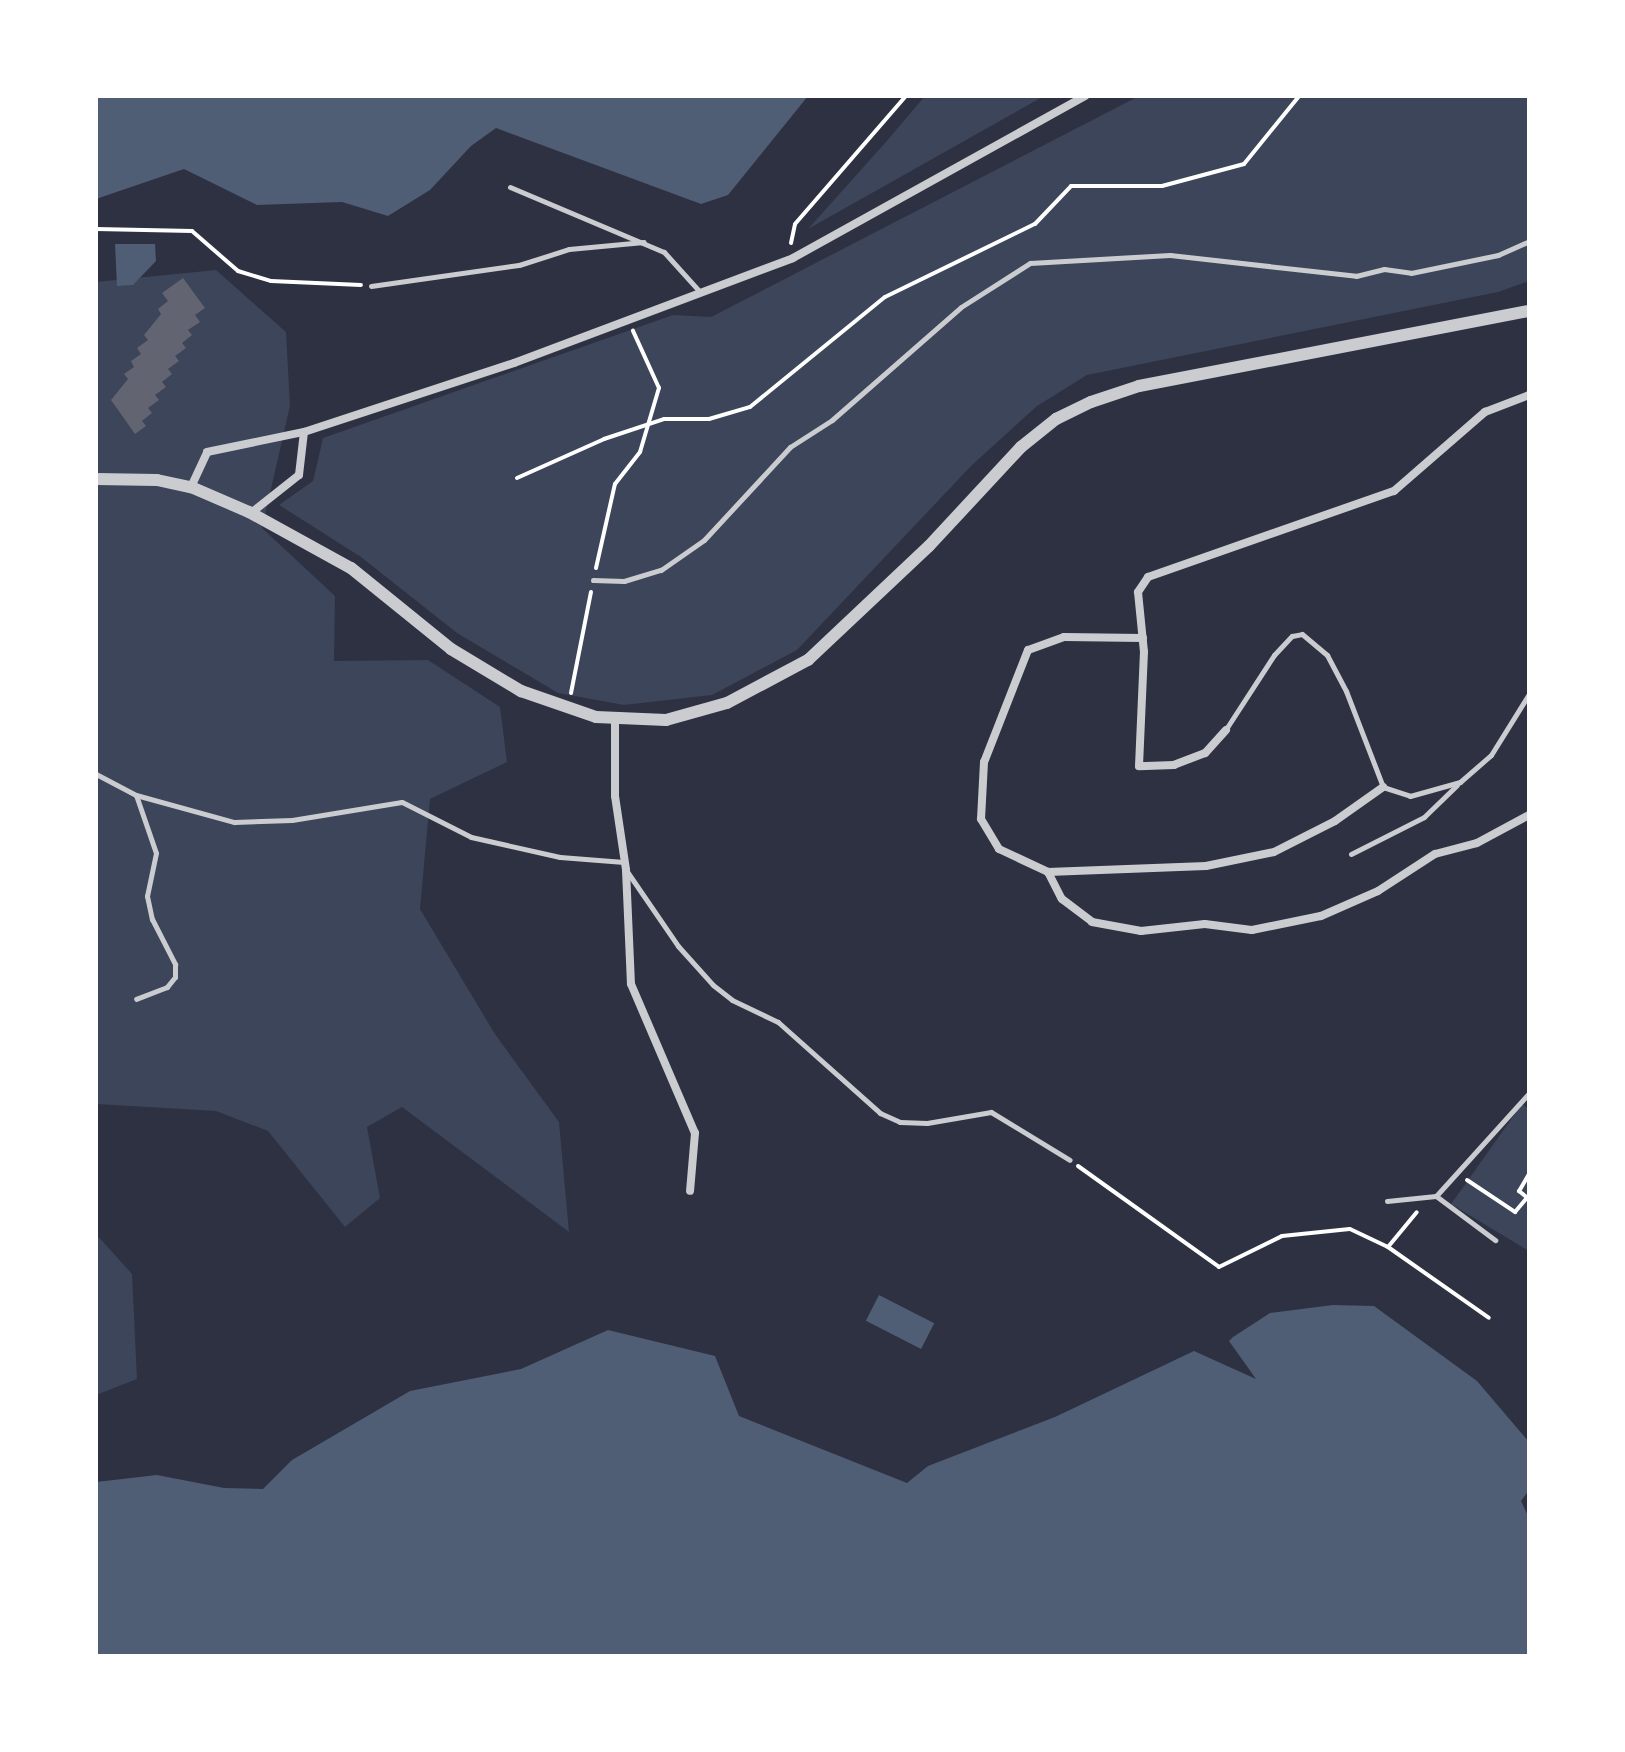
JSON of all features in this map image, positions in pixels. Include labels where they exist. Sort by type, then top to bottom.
[{"type":"street","points":[[191,487],[207,452],[304,432],[514,363],[793,258],[1085,96]]},
{"type":"street","points":[[96,479],[157,480],[191,487],[251,513],[351,568],[484,673],[568,711],[615,719],[666,720],[727,703],[808,660],[929,546],[1021,447],[1056,419],[1091,402],[1139,386],[1529,311]]},
{"type":"street","points":[[1226,730],[1205,753],[1174,765],[1139,766],[1143,638],[1138,592],[1148,577],[1394,491],[1485,412],[1529,395]]},
{"type":"street","points":[[251,513],[299,475],[304,432]]},
{"type":"street","points":[[1143,638],[1064,637],[1028,650],[984,762],[981,819],[999,849],[1048,872],[1206,866],[1274,852],[1335,821],[1383,787]]},
{"type":"street","points":[[615,719],[615,796],[626,866],[631,984],[695,1133],[690,1191]]},
{"type":"street","points":[[1048,872],[1062,899],[1092,922],[1141,931],[1205,924],[1252,930],[1321,916],[1378,891],[1435,854],[1477,843],[1529,815]]},
{"type":"lane","points":[[510,187],[644,242],[677,261],[680,275],[702,294]]},
{"type":"lane","points":[[593,580],[624,581],[661,570],[704,540],[790,447],[832,420],[961,307],[1030,263],[1170,255],[1356,276],[1384,269],[1411,273],[1498,255],[1529,241]]},
{"type":"lane","points":[[371,286],[519,265],[569,249],[644,242]]},
{"type":"lane","points":[[1226,730],[1274,655],[1292,636],[1302,634],[1327,655],[1346,691],[1383,787],[1410,796],[1460,782]]},
{"type":"lane","points":[[1351,854],[1424,817],[1491,755],[1529,694]]},
{"type":"lane","points":[[96,774],[136,795],[234,822],[292,820],[402,802],[471,837],[560,857],[626,866],[678,946],[713,985],[732,1000],[778,1022],[880,1113],[900,1122],[927,1123],[991,1112],[1070,1160]]},
{"type":"lane","points":[[136,795],[156,853],[147,896],[152,919],[175,964],[175,977],[167,987],[136,999]]},
{"type":"lane","points":[[1387,1201],[1436,1196],[1528,1096]]},
{"type":"lane","points":[[1436,1196],[1495,1240]]},
{"type":"path","points":[[793,258],[795,224],[906,96]]},
{"type":"path","points":[[517,478],[604,439],[664,419],[709,419],[750,407],[885,297],[1035,224],[1071,186],[1162,186],[1244,164],[1299,96]]},
{"type":"path","points":[[96,229],[192,231],[238,271],[271,281],[371,286]]},
{"type":"path","points":[[568,711],[615,484],[640,452],[659,388],[628,321]]},
{"type":"path","points":[[1070,1160],[1219,1267],[1282,1236],[1350,1229],[1388,1247],[1489,1318]]},
{"type":"path","points":[[1464,1178],[1515,1212],[1527,1199],[1520,1182],[1529,1174]]},
{"type":"shaded area","points":[[96,96],[808,96],[728,195],[701,204],[496,128],[471,146],[430,190],[388,216],[342,202],[257,205],[184,169],[96,199]]},
{"type":"shaded area","points":[[925,96],[1044,96],[808,229],[885,143]]},
{"type":"shaded area","points":[[1139,96],[1529,96],[1529,281],[1498,292],[1087,375],[1037,406],[972,465],[797,650],[712,695],[624,705],[558,693],[457,633],[361,557],[279,505],[313,481],[323,438],[673,315],[711,317]]},
{"type":"shaded area","points":[[115,244],[155,244],[156,261],[133,285],[117,286]]},
{"type":"shaded area","points":[[216,270],[286,332],[290,406],[262,528],[335,596],[334,661],[428,660],[500,707],[507,762],[430,799],[420,909],[495,1034],[559,1122],[569,1232],[402,1107],[367,1127],[380,1198],[345,1227],[268,1131],[216,1111],[96,1104],[96,282]]},
{"type":"shaded area","points":[[1522,1104],[1529,1109],[1529,1251],[1451,1204]]},
{"type":"shaded area","points":[[96,1234],[132,1274],[137,1379],[96,1395]]},
{"type":"shaded area","points":[[879,1295],[934,1323],[921,1349],[866,1321]]},
{"type":"shaded area","points":[[1333,1305],[1374,1306],[1477,1381],[1529,1442],[1529,1490],[1521,1501],[1529,1518],[1529,1656],[96,1656],[96,1482],[157,1475],[224,1488],[263,1489],[292,1460],[410,1391],[521,1369],[608,1330],[715,1356],[739,1416],[907,1483],[928,1466],[1055,1417],[1194,1351],[1256,1379],[1229,1341],[1233,1337],[1270,1313]]},
{"type":"building","points":[[183,278],[205,308],[195,315],[200,322],[188,330],[192,335],[182,343],[186,348],[175,356],[179,361],[168,369],[172,374],[162,382],[166,387],[155,395],[159,400],[148,408],[152,413],[142,421],[146,426],[135,434],[111,400],[128,379],[124,374],[134,367],[131,361],[141,354],[137,348],[148,340],[144,335],[161,314],[158,309],[168,301],[162,293]]}]
